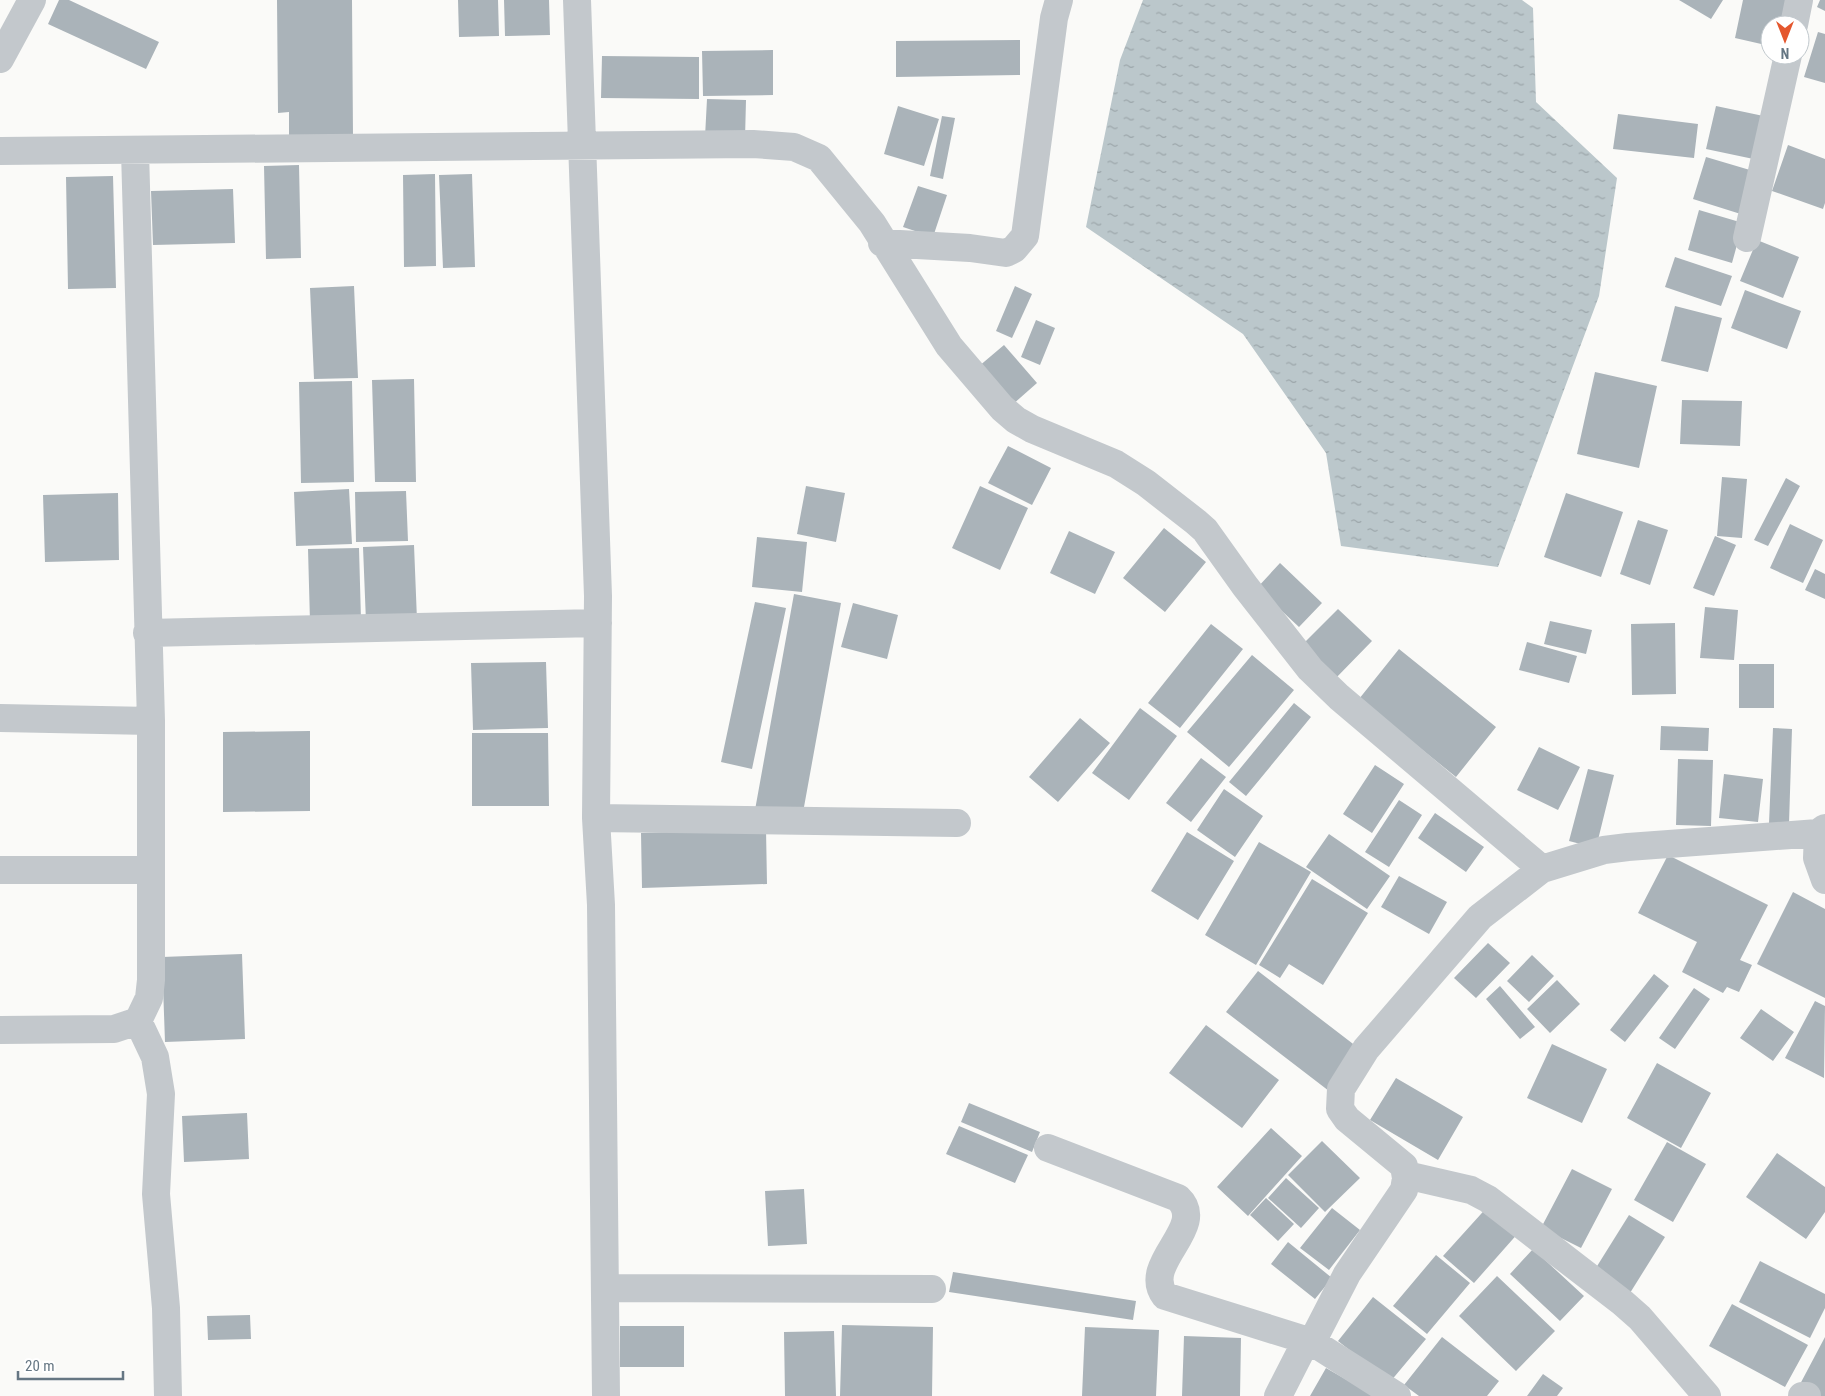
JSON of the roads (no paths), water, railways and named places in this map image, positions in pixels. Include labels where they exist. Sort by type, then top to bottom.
[{"type":"street","points":[[0,59],[32,0]]},
{"type":"street","points":[[577,0],[584,146],[598,623],[596,818],[601,904],[606,1396]]},
{"type":"street","points":[[882,243],[970,248],[996,253],[1006,253],[1020,244],[1025,236],[1054,18],[1059,0]]},
{"type":"street","points":[[1796,15],[1799,0]]},
{"type":"street","points":[[1748,238],[1786,65]]},
{"type":"street","points":[[0,151],[752,144],[794,147],[819,158],[872,223],[882,243],[949,346],[1002,408],[1016,420],[1032,429],[1116,464],[1146,483],[1196,522],[1205,530],[1245,586],[1310,669],[1339,698],[1542,869]]},
{"type":"street","points":[[0,1030],[114,1029],[138,1021],[149,998],[152,980],[151,721],[147,633],[135,151]]},
{"type":"street","points":[[147,633],[598,623]]},
{"type":"street","points":[[0,718],[151,721]]},
{"type":"street","points":[[596,818],[957,823]]},
{"type":"street","points":[[1278,1396],[1301,1350],[1312,1342],[1347,1274],[1404,1190],[1406,1175],[1404,1166],[1347,1119],[1340,1109],[1341,1089],[1366,1049],[1480,917],[1542,869],[1604,850],[1628,847],[1821,831],[1817,858],[1825,880]]},
{"type":"street","points":[[0,870],[152,870]]},
{"type":"street","points":[[138,1021],[155,1057],[161,1094],[156,1194],[166,1299],[168,1396]]},
{"type":"street","points":[[1048,1148],[1178,1198],[1183,1203],[1186,1208],[1186,1222],[1161,1270],[1159,1283],[1165,1296],[1312,1342],[1397,1396]]},
{"type":"street","points":[[1406,1175],[1471,1190],[1488,1199],[1623,1302],[1640,1318],[1707,1396]]},
{"type":"street","points":[[605,1288],[932,1289]]},
{"type":"street","points":[[1802,1396],[1807,1396]]},
{"type":"water","points":[[1143,0],[1522,0],[1533,8],[1536,102],[1617,178],[1599,296],[1498,567],[1341,546],[1326,453],[1243,334],[1086,227],[1120,60]]}]
